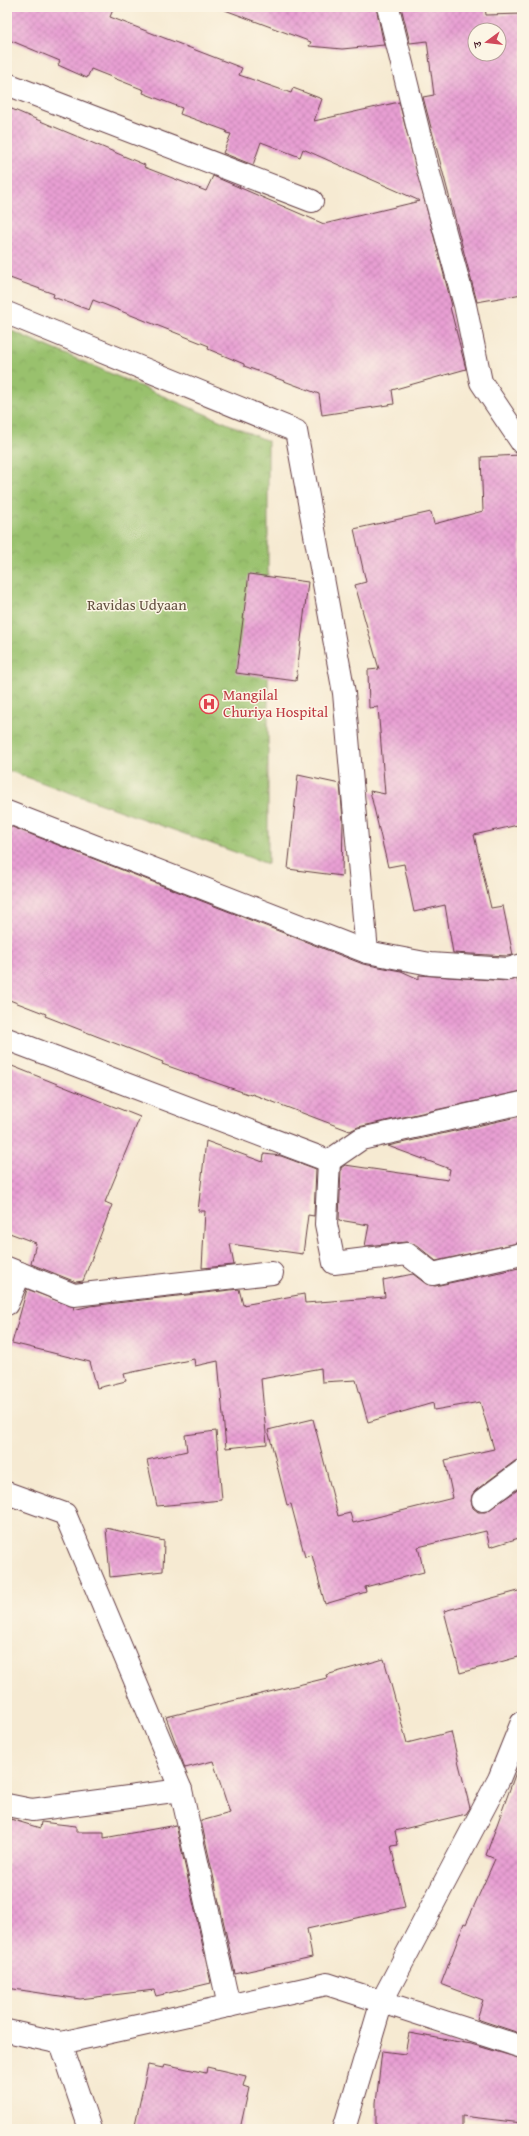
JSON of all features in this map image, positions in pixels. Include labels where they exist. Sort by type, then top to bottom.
[{"type":"street","points":[[388,7],[428,170],[465,305],[481,382],[522,442]]},
{"type":"street","points":[[7,84],[312,201]]},
{"type":"street","points":[[7,313],[296,431],[344,693],[367,952]]},
{"type":"street","points":[[7,812],[367,952],[430,964],[508,969],[522,965]]},
{"type":"street","points":[[7,1039],[329,1161]]},
{"type":"street","points":[[329,1161],[361,1140],[522,1103]]},
{"type":"street","points":[[329,1161],[326,1224],[334,1263],[407,1254],[433,1274],[522,1254]]},
{"type":"street","points":[[7,1304],[13,1270],[74,1295],[272,1273]]},
{"type":"street","points":[[483,1500],[522,1471]]},
{"type":"street","points":[[7,1492],[64,1514],[181,1790],[229,2006]]},
{"type":"street","points":[[344,2129],[382,2001],[499,1779],[522,1722]]},
{"type":"street","points":[[7,1805],[32,1810],[181,1790]]},
{"type":"street","points":[[7,2031],[61,2043],[327,1984],[522,2048]]},
{"type":"street","points":[[61,2043],[90,2129]]},
{"type":"green space","name":"Ravidas Udyaan","points":[[7,329],[268,441],[268,864],[7,770]]},
{"type":"building","points":[[7,7],[114,7],[110,17],[242,68],[239,75],[291,93],[293,88],[322,99],[314,121],[399,102],[452,306],[450,307],[466,369],[392,390],[394,404],[322,415],[319,394],[244,366],[244,364],[208,349],[209,346],[93,300],[89,310],[53,297],[54,294],[7,277],[7,107],[145,165],[144,167],[206,191],[213,176],[324,224],[420,201],[303,149],[300,157],[261,142],[253,165],[223,153],[231,134],[226,133],[227,131],[180,114],[182,108],[143,93],[144,90],[91,69],[87,78],[58,65],[60,61],[7,39]]},
{"type":"building","points":[[226,7],[376,7],[384,45],[342,49],[309,46],[311,42],[225,10]]},
{"type":"building","points":[[401,7],[485,7],[486,15],[522,14],[522,294],[477,302],[423,97],[434,95],[427,41],[410,43]]},
{"type":"building","points":[[520,455],[522,824],[474,835],[491,908],[503,906],[513,955],[453,953],[445,905],[414,912],[404,864],[388,867],[370,791],[385,794],[378,707],[369,708],[368,670],[379,669],[355,585],[366,582],[354,529],[431,512],[434,524],[483,511],[481,457]]},
{"type":"building","points":[[249,574],[308,582],[296,681],[236,673]]},
{"type":"building","points":[[298,775],[340,784],[343,820],[342,876],[288,869]]},
{"type":"building","points":[[7,825],[363,964],[401,971],[419,979],[419,975],[507,981],[517,979],[519,987],[522,986],[522,1091],[358,1127],[350,1131],[252,1094],[251,1095],[162,1064],[163,1062],[45,1016],[46,1014],[7,999]]},
{"type":"building","points":[[7,1064],[140,1117],[105,1202],[112,1205],[83,1281],[76,1282],[31,1264],[36,1243],[7,1232]]},
{"type":"building","points":[[521,1116],[522,1242],[436,1261],[415,1244],[406,1242],[365,1246],[369,1225],[339,1220],[341,1168],[345,1165],[448,1180],[450,1169],[388,1146]]},
{"type":"building","points":[[206,1141],[263,1162],[264,1154],[281,1156],[316,1169],[314,1216],[308,1215],[303,1254],[230,1244],[234,1265],[202,1268],[205,1211],[198,1211]]},
{"type":"building","points":[[519,1268],[522,1280],[522,1459],[515,1461],[476,1490],[472,1495],[471,1501],[473,1508],[478,1512],[485,1512],[522,1487],[522,1537],[490,1547],[486,1531],[418,1547],[424,1572],[365,1587],[366,1592],[325,1604],[312,1555],[305,1557],[291,1504],[287,1505],[268,1430],[313,1419],[338,1516],[350,1513],[353,1523],[453,1498],[445,1460],[494,1449],[480,1402],[434,1410],[433,1403],[368,1422],[356,1380],[322,1382],[321,1368],[261,1379],[267,1444],[226,1448],[218,1361],[195,1366],[194,1359],[124,1374],[126,1381],[97,1388],[90,1362],[12,1343],[27,1289],[74,1307],[73,1310],[90,1306],[239,1289],[243,1305],[304,1294],[305,1303],[385,1297],[383,1280],[413,1274],[426,1284],[435,1286]]},
{"type":"building","points":[[216,1431],[222,1500],[157,1506],[147,1460],[187,1451],[185,1435]]},
{"type":"building","points":[[106,1528],[164,1541],[163,1571],[110,1577]]},
{"type":"building","points":[[522,1590],[522,1656],[460,1673],[444,1611]]},
{"type":"building","points":[[384,1659],[407,1743],[451,1732],[470,1808],[466,1814],[395,1831],[398,1845],[391,1846],[405,1907],[307,1929],[312,1957],[235,1974],[201,1821],[230,1813],[213,1761],[185,1768],[166,1717],[327,1678],[326,1675]]},
{"type":"building","points":[[519,1764],[522,1764],[522,2034],[477,2019],[483,2000],[441,1984],[464,1923],[466,1924],[495,1859],[486,1855]]},
{"type":"building","points":[[7,1818],[40,1828],[41,1822],[76,1826],[76,1832],[104,1832],[104,1838],[176,1825],[211,1983],[156,1996],[154,1990],[80,1999],[7,1988]]},
{"type":"building","points":[[409,2033],[471,2044],[522,2059],[522,2123],[462,2116],[462,2129],[376,2129],[376,2103],[382,2051],[405,2054]]},
{"type":"building","points":[[164,2064],[206,2073],[207,2067],[246,2076],[243,2086],[249,2088],[240,2129],[134,2129],[148,2065],[163,2068]]},
{"type":"place","name":"Mangilal Churiya Hospital","points":[[209,704]]}]
